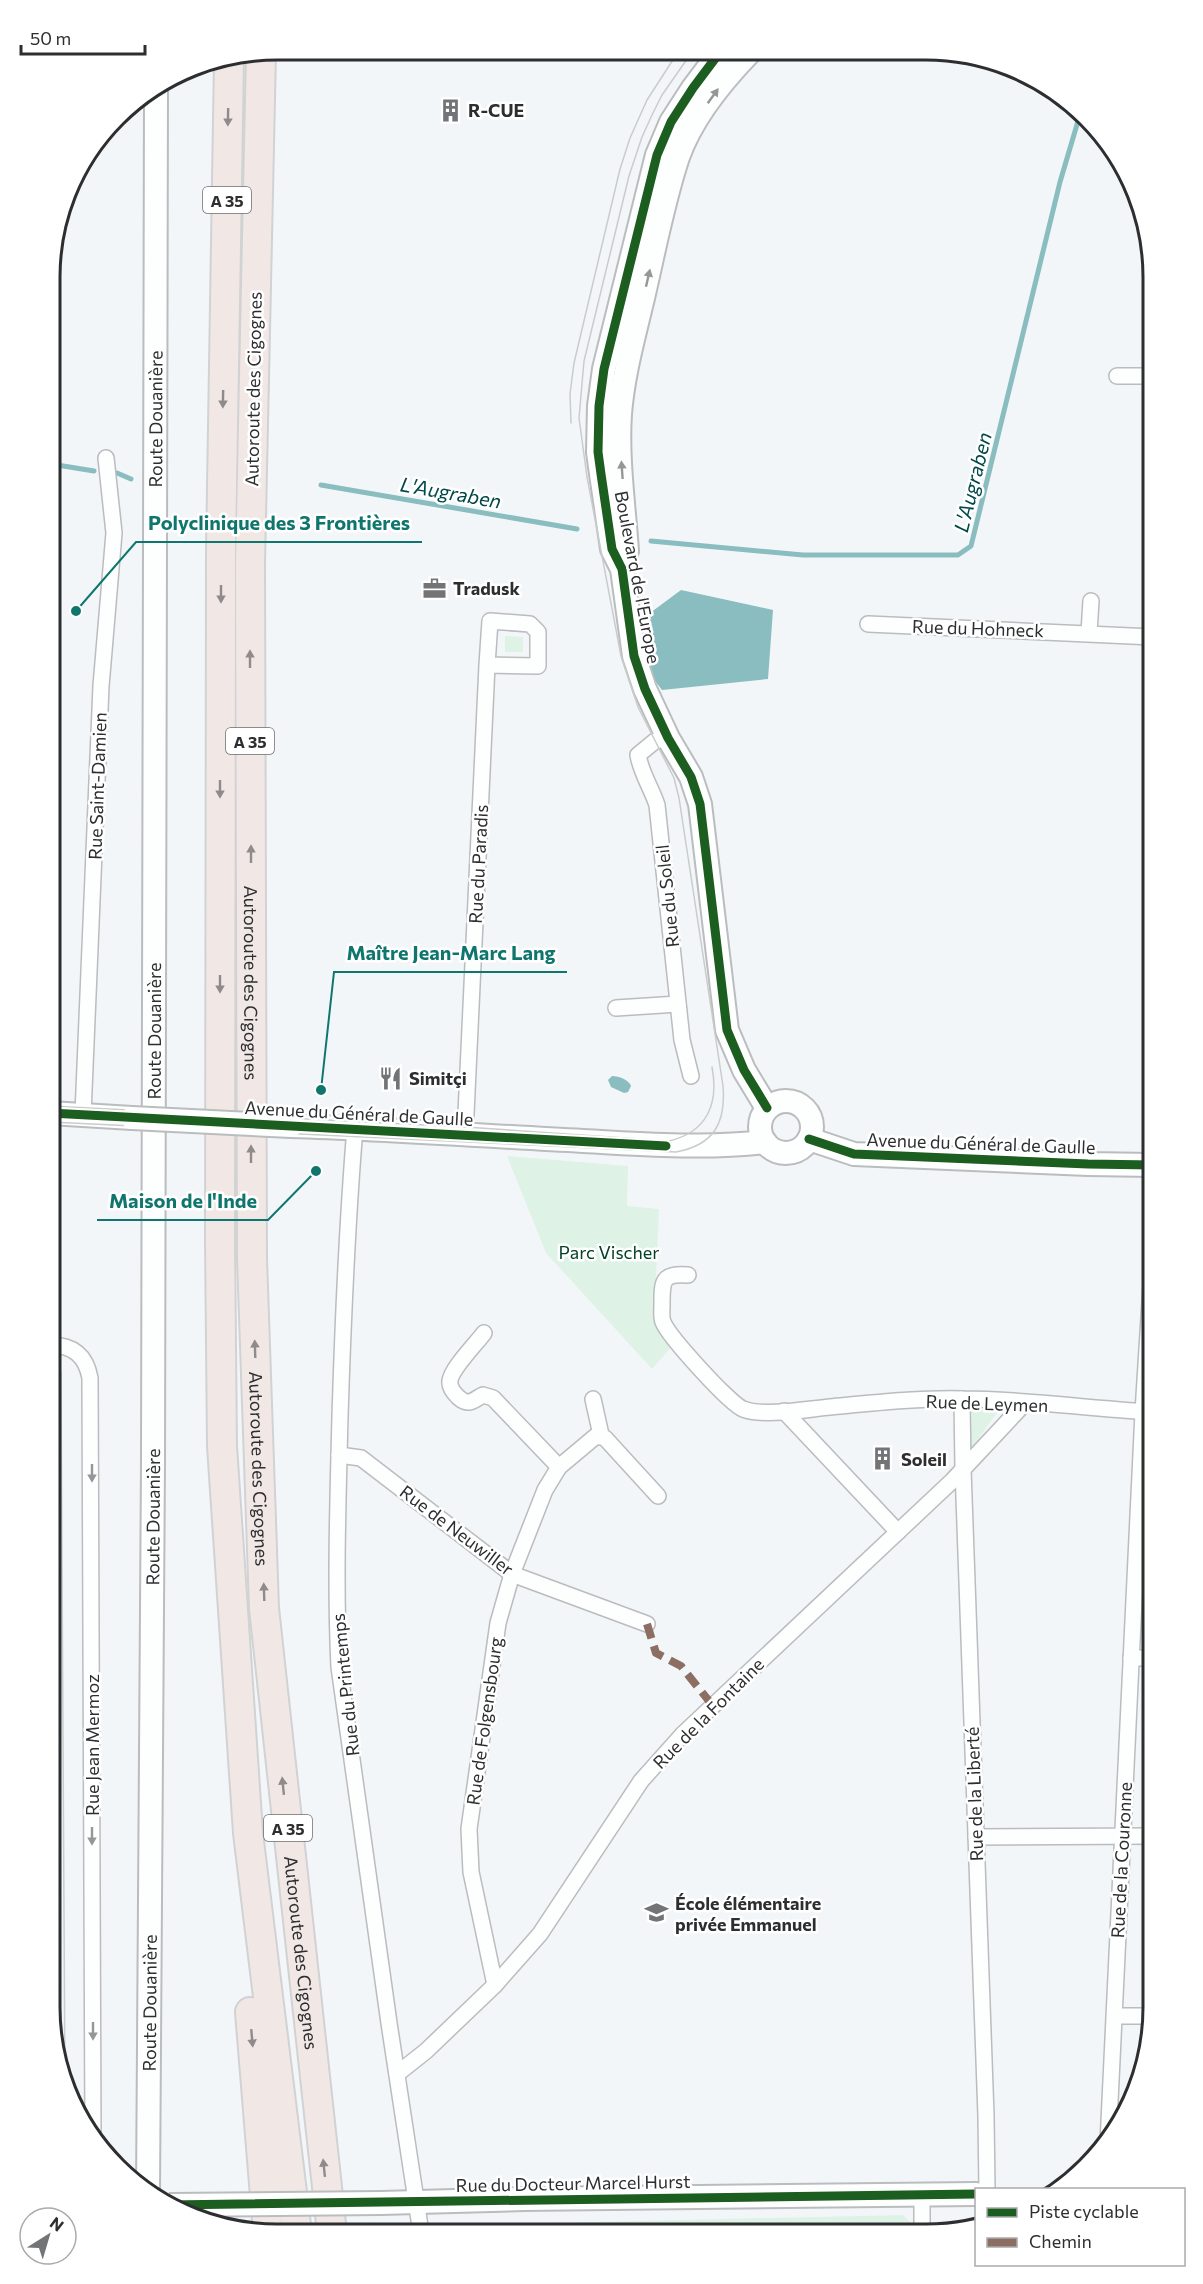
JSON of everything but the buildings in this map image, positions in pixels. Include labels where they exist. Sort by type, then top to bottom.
[{"type":"highway","name":"Autoroute des Cigognes","points":[[261,60],[250,563],[252,1258],[264,1608],[331,2224]]},
{"type":"highway","name":"Autoroute des Cigognes","points":[[229,65],[221,549],[222,1446],[248,1833],[296,2224]]},
{"type":"highway","points":[[248,1833],[244,1931],[267,2224]]},
{"type":"main road","name":"Boulevard de l'Europe","points":[[714,60],[693,87],[672,122],[657,155],[604,369],[599,406],[598,452],[612,549],[622,569],[634,656],[645,689],[691,777],[700,804],[727,1030],[744,1070],[767,1108]]},
{"type":"main road","name":"Boulevard de l'Europe","points":[[622,569],[627,551],[620,451],[620,415],[626,375],[663,213],[679,155],[700,113],[726,77],[742,60]]},
{"type":"main road","name":"Route Douanière","points":[[148,2181],[153,1440],[153,529],[156,97]]},
{"type":"main road","points":[[788,1100],[801,1105],[811,1117],[812,1132],[809,1139],[804,1146],[788,1153],[779,1152],[765,1142],[760,1129],[763,1114],[767,1108],[780,1101],[788,1100]]},
{"type":"main road","name":"Avenue du Général de Gaulle","points":[[60,1113],[678,1146],[742,1145],[765,1142]]},
{"type":"main road","name":"Avenue du Général de Gaulle","points":[[809,1139],[854,1154],[1143,1165]]},
{"type":"main road","name":"Rue du Docteur Marcel Hurst","points":[[187,2205],[975,2194]]},
{"type":"street","points":[[1117,376],[1143,376]]},
{"type":"street","name":"Rue Saint-Damien","points":[[83,1114],[100,706],[114,533],[106,458]]},
{"type":"street","points":[[1089,632],[1091,602]]},
{"type":"street","name":"Rue du Hohneck","points":[[868,624],[1089,632],[1143,636]]},
{"type":"street","name":"Rue du Paradis","points":[[465,1135],[487,665]]},
{"type":"street","name":"Rue du Soleil","points":[[669,738],[655,741],[638,755],[641,770],[651,787],[657,805],[682,1040],[691,1076]]},
{"type":"street","points":[[616,1008],[678,1004]]},
{"type":"street","name":"Rue du Printemps","points":[[355,1128],[339,1455],[337,1619],[339,1667],[421,2224]]},
{"type":"street","name":"Rue de Leymen","points":[[688,1275],[675,1274],[664,1280],[662,1320],[718,1387],[743,1409],[754,1412],[784,1411],[881,1402],[962,1399],[1143,1412]]},
{"type":"street","points":[[484,1333],[451,1376],[451,1389],[468,1403],[472,1403],[483,1395],[493,1398],[559,1467]]},
{"type":"street","name":"Rue Jean Mermoz","points":[[60,1345],[65,1345],[80,1354],[87,1365],[92,1415],[93,2122]]},
{"type":"street","points":[[594,1399],[601,1435],[658,1496]]},
{"type":"street","name":"Rue de la Liberté","points":[[962,1399],[987,2188]]},
{"type":"street","name":"Rue de la Fontaine","points":[[397,2074],[426,2051],[495,1985],[540,1934],[641,1781],[683,1734],[898,1532],[963,1469],[1025,1403]]},
{"type":"street","points":[[784,1411],[898,1532]]},
{"type":"street","name":"Rue de Folgensbourg","points":[[495,1985],[471,1872],[469,1829],[498,1623],[512,1574],[545,1490],[559,1467],[593,1437],[601,1435]]},
{"type":"street","name":"Rue de Neuwiller","points":[[339,1455],[361,1458],[512,1574],[647,1624]]},
{"type":"street","name":"Rue de la Couronne","points":[[1109,2123],[1131,1658],[1143,1484]]},
{"type":"street","points":[[1131,1658],[1143,1658]]},
{"type":"street","points":[[976,1837],[1143,1836]]},
{"type":"street","points":[[1115,2016],[1143,2016]]},
{"type":"street","points":[[922,2194],[922,2224]]},
{"type":"green space","points":[[505,636],[523,637],[523,652],[505,652]]},
{"type":"green space","name":"Parc Vischer","points":[[507,1156],[628,1166],[627,1206],[659,1209],[654,1323],[673,1345],[652,1369],[546,1253]]},
{"type":"green space","points":[[972,1410],[998,1411],[971,1449]]},
{"type":"green space","points":[[903,2215],[910,2224],[502,2224]]},
{"type":"water","points":[[681,590],[773,610],[768,679],[662,690],[652,677],[646,616]]},
{"type":"water","points":[[612,1076],[628,1082],[631,1086],[628,1092],[624,1093],[611,1087],[608,1080]]},
{"type":"waterway","name":"L'Augraben","points":[[651,541],[803,555],[958,555],[971,546],[1060,182],[1078,121]]},
{"type":"waterway","name":"L'Augraben","points":[[60,465],[94,471]]},
{"type":"waterway","name":"L'Augraben","points":[[117,473],[131,479]]},
{"type":"waterway","name":"L'Augraben","points":[[321,485],[577,529]]},
{"type":"tram line","points":[[571,423],[570,394],[574,363],[620,169],[630,138],[647,100],[673,60]]},
{"type":"tram line","points":[[60,1122],[676,1152],[700,1144],[715,1130],[722,1111],[723,1086],[679,798],[674,778],[638,707],[621,656],[587,477],[579,418],[584,361],[629,176],[642,137],[662,95],[686,60]]},
{"type":"tram line","points":[[60,1107],[465,1127],[669,1141],[693,1131],[707,1114],[714,1093],[712,1067]]},
{"type":"tram line","points":[[60,1370],[65,2053]]},
{"type":"marked path","points":[[647,1624],[656,1653],[681,1666],[713,1706]]},
{"type":"cycle path","points":[[714,60],[671,122],[657,155],[604,369],[599,406],[598,452],[612,549],[622,569],[634,656],[645,689],[668,738],[691,777],[700,804],[727,1030],[744,1070],[767,1108]]},
{"type":"cycle path","points":[[60,1114],[666,1146]]},
{"type":"cycle path","points":[[809,1139],[854,1154],[1143,1165]]},
{"type":"cycle path","points":[[187,2205],[975,2194]]},
{"type":"place","name":"R-CUE","points":[[450,110]]},
{"type":"place","name":"Tradusk","points":[[435,588]]},
{"type":"place","name":"Polyclinique des 3 Frontières","points":[[76,611]]},
{"type":"place","name":"Simitçi","points":[[391,1078]]},
{"type":"place","name":"Maître Jean-Marc Lang","points":[[321,1090]]},
{"type":"place","name":"Maison de l'Inde","points":[[316,1171]]},
{"type":"place","name":"Soleil","points":[[883,1459]]},
{"type":"place","name":"École élémentaire privée Emmanuel","points":[[657,1913]]}]
